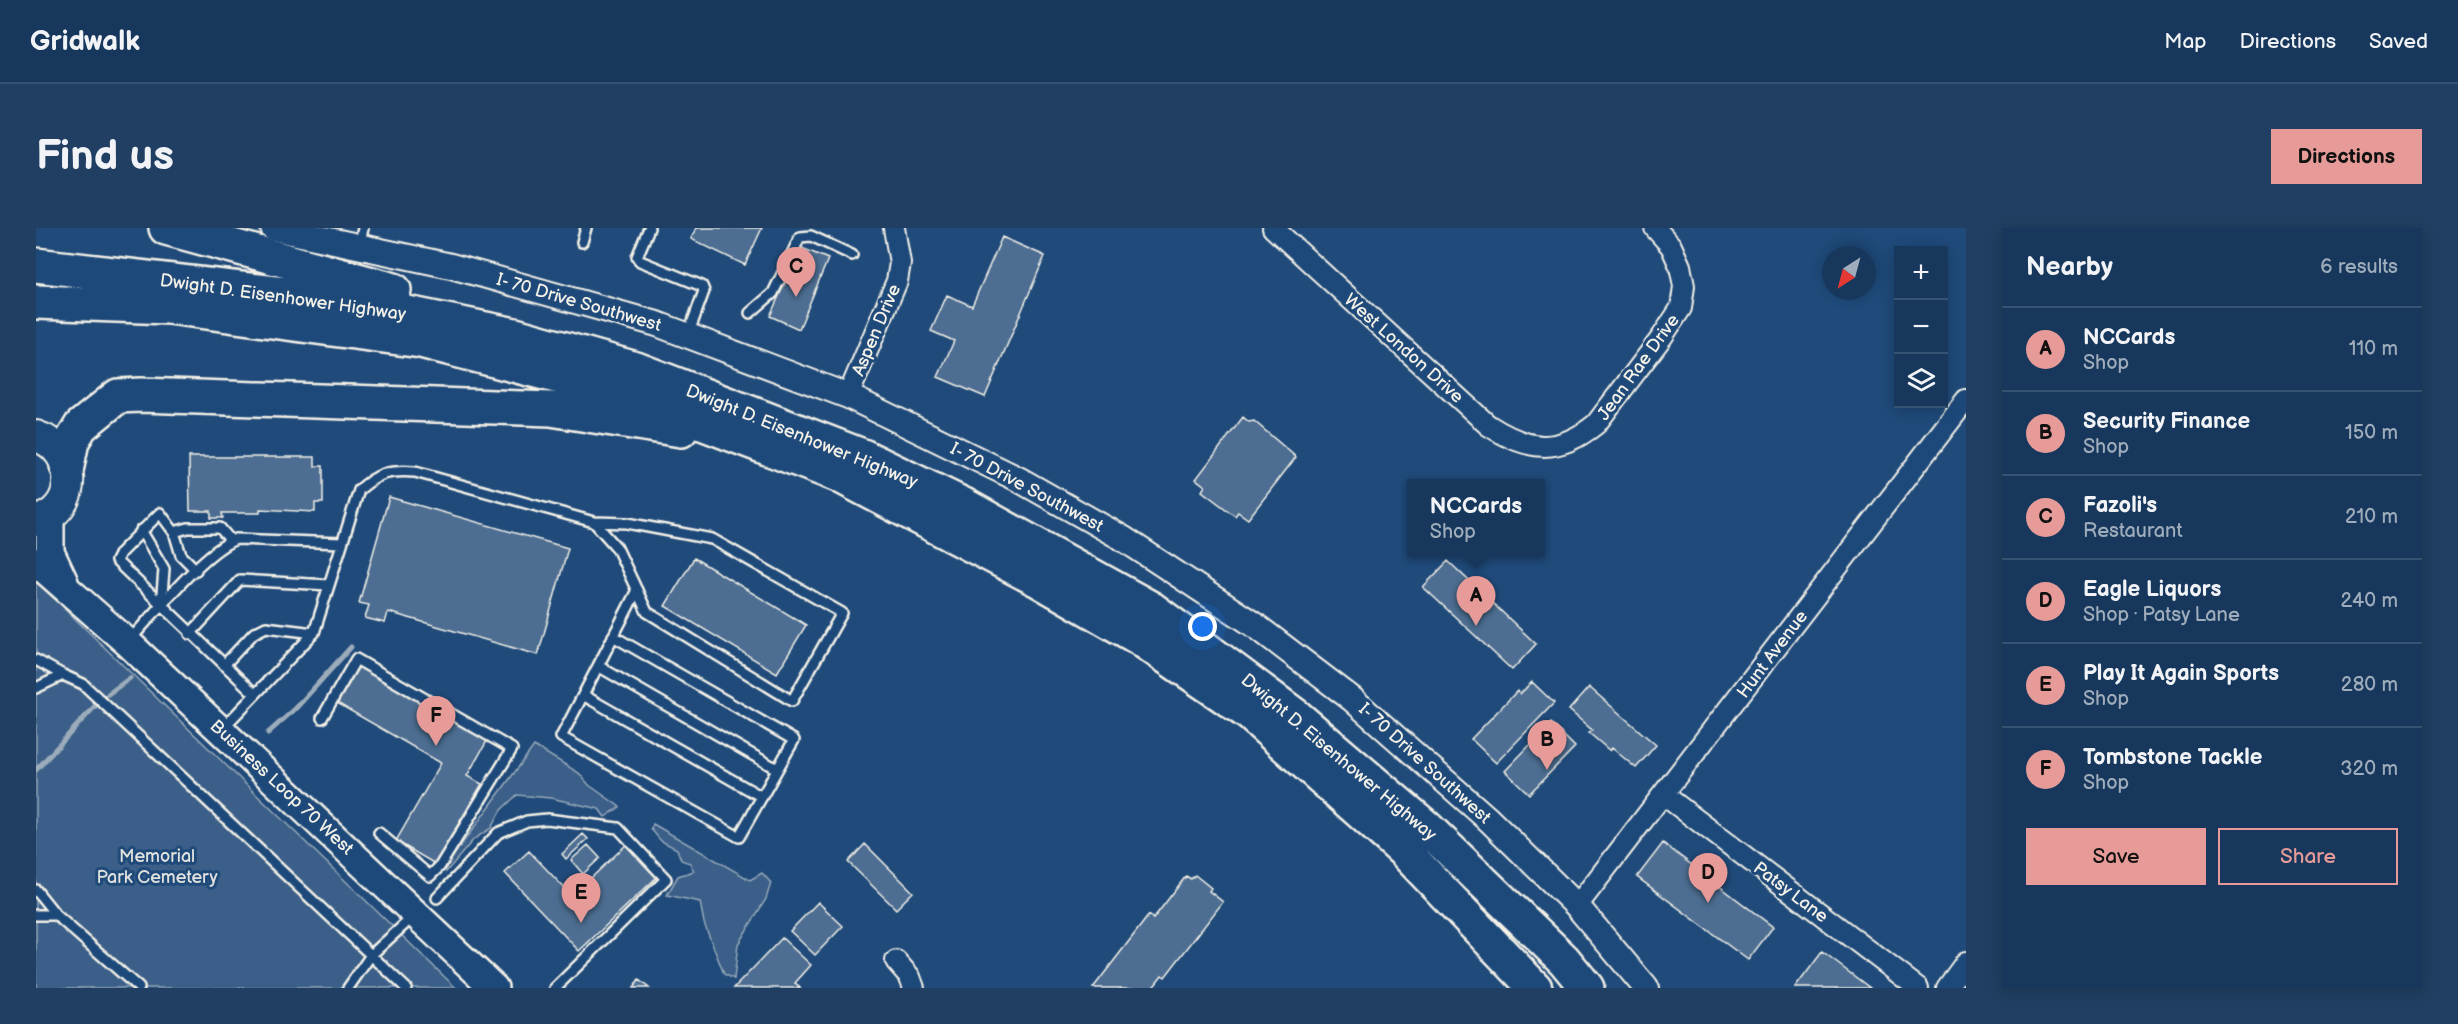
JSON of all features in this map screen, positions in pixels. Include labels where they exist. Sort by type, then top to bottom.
[{"type":"highway","points":[[166,228],[482,314],[515,335]]},
{"type":"highway","name":"Dwight D. Eisenhower Highway","points":[[36,265],[353,302],[515,335],[636,369],[865,458],[962,504],[1152,609],[1296,716],[1425,826],[1564,960],[1587,988]]},
{"type":"highway","name":"Dwight D. Eisenhower Highway","points":[[36,302],[169,308],[421,340],[629,396],[838,475],[1040,581],[1139,638],[1250,714],[1406,852],[1535,988]]},
{"type":"highway","points":[[67,466],[72,441],[81,426],[118,396],[141,395],[551,409],[749,441]]},
{"type":"main road","points":[[36,436],[51,443],[61,453],[67,466],[69,480],[67,493],[60,506],[43,518]]},
{"type":"main road","name":"Business Loop 70 West","points":[[43,518],[50,552],[68,588]]},
{"type":"main road","name":"Business Loop 70 West","points":[[36,562],[68,588],[221,730],[427,906],[494,988]]},
{"type":"street","name":"I- 70 Drive Southwest","points":[[273,228],[361,237],[688,335],[848,396],[1018,479],[1124,538],[1256,626],[1352,699],[1488,819],[1576,906],[1646,988]]},
{"type":"street","name":"Aspen Drive","points":[[848,396],[897,281],[900,263],[894,228]]},
{"type":"street","name":"West London Drive","points":[[1273,228],[1488,425],[1528,445],[1546,447]]},
{"type":"street","name":"Jean Rae Drive","points":[[1546,447],[1565,443],[1582,435],[1596,424],[1662,337],[1681,308],[1684,286],[1680,266],[1671,246],[1654,228]]},
{"type":"street","name":"Hunt Avenue","points":[[1576,906],[1664,795],[1966,400]]},
{"type":"street","name":"Patsy Lane","points":[[1664,795],[1918,988]]},
{"type":"street","points":[[896,961],[910,977],[914,988]]},
{"type":"street","points":[[1947,988],[1966,962]]},
{"type":"lane","points":[[582,242],[585,228]]},
{"type":"lane","points":[[649,228],[637,257],[640,261],[702,286],[704,291],[688,335]]},
{"type":"lane","points":[[750,314],[774,293],[800,237],[811,236],[852,255]]},
{"type":"lane","points":[[221,730],[314,633],[359,490],[376,476],[391,470],[414,472],[594,522],[627,523],[712,539],[842,613],[792,701],[647,612],[617,548],[594,522]]},
{"type":"lane","points":[[196,570],[178,549],[174,532],[160,513],[141,530],[116,561],[161,607],[255,694]]},
{"type":"lane","points":[[174,532],[188,528],[220,528],[231,541]]},
{"type":"lane","points":[[141,530],[164,569],[161,607]]},
{"type":"lane","points":[[127,642],[196,570],[231,541],[236,539],[342,543]]},
{"type":"lane","points":[[190,634],[240,580],[329,585]]},
{"type":"lane","points":[[614,636],[794,740],[739,837],[561,737],[637,590]]},
{"type":"lane","points":[[224,665],[254,633],[266,627],[314,633]]},
{"type":"lane","points":[[322,718],[356,659],[512,749],[440,866],[430,876],[379,833]]},
{"type":"lane","points":[[36,660],[82,684],[262,856],[406,988]]},
{"type":"lane","points":[[598,666],[777,769]]},
{"type":"lane","points":[[36,688],[63,675]]},
{"type":"lane","points":[[583,696],[762,797]]},
{"type":"lane","points":[[348,988],[371,955],[427,906],[498,833],[512,825],[548,819],[618,828],[666,879],[555,988]]},
{"type":"lane","points":[[36,890],[56,915],[139,988]]},
{"type":"lane","points":[[36,915],[56,915]]},
{"type":"green space","name":"Memorial Park Cemetery","points":[[36,581],[456,988],[36,988]]},
{"type":"green space","points":[[534,746],[579,773],[589,785],[620,807],[605,817],[599,809],[551,798],[517,795],[501,810],[491,828],[474,839],[446,872],[445,867]]},
{"type":"green space","points":[[653,824],[750,880],[762,873],[771,883],[766,899],[738,944],[734,979],[724,974],[704,923],[700,902],[667,895],[678,876],[694,871],[690,863],[681,860],[677,849],[661,841],[651,829]]},
{"type":"building","points":[[696,228],[762,228],[745,265],[691,239]]},
{"type":"building","points":[[1002,237],[1045,256],[985,397],[938,377],[954,341],[931,331],[947,295],[972,306]]},
{"type":"building","points":[[802,248],[828,259],[799,329],[770,316],[787,278],[784,277],[791,262],[794,264]]},
{"type":"building","points":[[1243,417],[1249,422],[1254,421],[1296,457],[1248,519],[1238,512],[1235,516],[1202,491],[1205,486],[1196,479]]},
{"type":"building","points":[[189,457],[315,457],[315,466],[323,466],[323,503],[315,503],[315,512],[260,509],[260,513],[222,513],[223,518],[211,518],[211,511],[190,511]]},
{"type":"building","points":[[389,497],[568,548],[538,655],[388,612],[385,623],[365,618],[369,605],[359,603]]},
{"type":"building","points":[[694,558],[806,625],[777,673],[665,606]]},
{"type":"building","points":[[1448,561],[1536,644],[1512,670],[1423,587]]},
{"type":"building","points":[[359,666],[487,741],[467,776],[482,784],[435,864],[396,841],[441,763],[337,703]]},
{"type":"building","points":[[1532,682],[1554,703],[1496,763],[1471,739],[1517,691],[1520,694]]},
{"type":"building","points":[[1589,687],[1656,745],[1636,768],[1612,748],[1610,751],[1589,733],[1592,730],[1569,710]]},
{"type":"building","points":[[1551,723],[1575,747],[1529,794],[1505,771]]},
{"type":"building","points":[[583,834],[588,839],[566,859],[562,854]]},
{"type":"building","points":[[1663,843],[1773,927],[1748,960],[1637,877]]},
{"type":"building","points":[[627,844],[658,876],[579,951],[505,873],[529,851],[572,896]]},
{"type":"building","points":[[865,844],[913,892],[896,909],[848,862]]},
{"type":"building","points":[[588,845],[600,858],[583,874],[571,860]]},
{"type":"building","points":[[1195,875],[1223,902],[1165,977],[1162,975],[1152,988],[1093,988],[1149,915],[1153,919],[1186,876],[1191,879]]},
{"type":"building","points":[[818,902],[843,926],[815,955],[790,931]]},
{"type":"building","points":[[782,938],[811,965],[795,983],[800,988],[734,988]]},
{"type":"building","points":[[1822,952],[1870,988],[1795,988]]},
{"type":"building","points":[[639,980],[649,988],[633,988]]},
{"type":"waterway","points":[[268,733],[296,708],[351,647]]},
{"type":"waterway","points":[[108,694],[130,678]]},
{"type":"waterway","points":[[36,770],[97,704]]},
{"type":"place","name":"Fazoli's","points":[[796,297]]},
{"type":"place","name":"NCCards","points":[[1476,626]]},
{"type":"place","name":"Tombstone Tackle","points":[[436,746]]},
{"type":"place","name":"Security Finance","points":[[1547,770]]},
{"type":"place","name":"Eagle Liquors","points":[[1708,903]]},
{"type":"place","name":"Play It Again Sports","points":[[581,923]]}]
